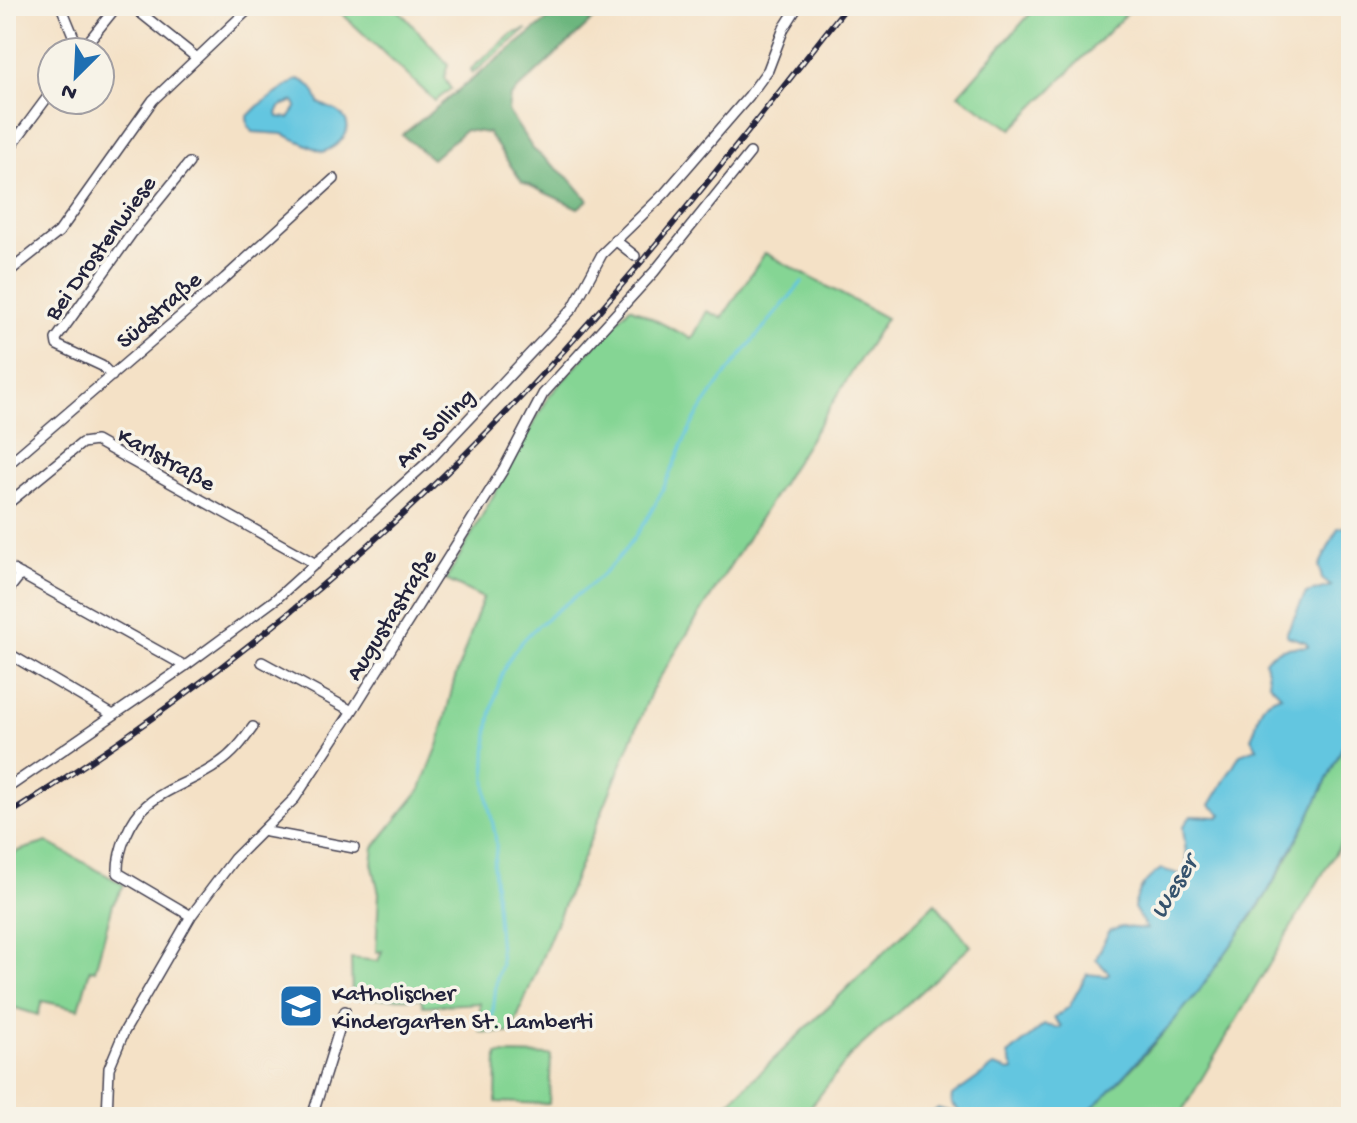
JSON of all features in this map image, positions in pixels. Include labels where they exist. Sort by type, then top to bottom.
[{"type":"street","points":[[61,6],[75,36]]},
{"type":"street","points":[[93,36],[117,6]]},
{"type":"street","points":[[132,6],[197,58]]},
{"type":"street","points":[[6,274],[59,232],[153,100],[252,6]]},
{"type":"street","name":"Am Solling","points":[[6,789],[185,666],[276,599],[430,460],[573,308],[602,254],[665,193],[749,96],[768,70],[784,28],[798,6]]},
{"type":"street","points":[[6,153],[36,113]]},
{"type":"street","name":"Augustastraße","points":[[107,1117],[109,1068],[124,1032],[191,916],[234,859],[295,798],[503,470],[543,394],[654,272],[750,153]]},
{"type":"street","name":"Bei Drostenwiese","points":[[112,376],[102,366],[57,345],[56,339],[132,233],[189,163]]},
{"type":"street","name":"Südstraße","points":[[6,466],[334,179]]},
{"type":"street","points":[[615,240],[635,256]]},
{"type":"street","points":[[644,263],[654,272]]},
{"type":"street","name":"Karlstraße","points":[[6,505],[82,443],[96,441],[316,564]]},
{"type":"street","points":[[6,566],[185,666]]},
{"type":"street","points":[[6,593],[21,574]]},
{"type":"street","points":[[6,652],[113,715]]},
{"type":"street","points":[[262,662],[352,711]]},
{"type":"street","points":[[191,916],[118,873],[117,858],[131,827],[146,805],[218,765],[238,747],[253,727]]},
{"type":"street","points":[[262,831],[354,848]]},
{"type":"street","points":[[312,1117],[345,1011]]},
{"type":"green space","points":[[341,6],[395,6],[448,64],[444,78],[451,89],[435,101],[338,10]]},
{"type":"green space","points":[[565,6],[608,6],[510,97],[508,111],[533,149],[572,181],[588,200],[578,208],[522,182],[488,133],[465,130],[432,159],[402,135]]},
{"type":"green space","points":[[1037,6],[1134,6],[1012,129],[958,95]]},
{"type":"green space","points":[[527,29],[472,74],[471,69],[512,34]]},
{"type":"green space","points":[[765,253],[886,318],[652,690],[511,1033],[480,1032],[480,1003],[423,1006],[421,998],[352,999],[351,958],[378,961],[382,951],[376,952],[379,893],[372,863],[374,847],[421,789],[439,743],[454,681],[483,598],[446,580],[549,396],[630,307],[692,339],[707,311],[722,318]]},
{"type":"green space","points":[[1351,729],[1351,826],[1179,1117],[1081,1117],[1160,1037],[1264,899],[1301,832]]},
{"type":"green space","points":[[47,842],[124,885],[113,904],[95,970],[90,969],[79,1009],[42,1001],[38,1015],[9,1006],[6,1012],[6,860],[18,851]]},
{"type":"green space","points":[[935,903],[971,946],[851,1055],[803,1117],[714,1117]]},
{"type":"green space","points":[[497,1054],[551,1055],[549,1104],[496,1102]]},
{"type":"water","points":[[298,79],[312,88],[319,103],[344,118],[347,130],[335,146],[323,152],[283,134],[253,132],[248,126],[247,117]],"holes":[[[294,101],[297,106],[289,118],[278,117],[281,106]]]},
{"type":"water","name":"Weser","points":[[1351,525],[1351,729],[1306,823],[1266,895],[1199,991],[1104,1097],[1081,1117],[927,1117],[938,1108],[959,1115],[960,1112],[951,1104],[952,1096],[994,1066],[1014,1070],[1008,1055],[1044,1025],[1060,1028],[1054,1018],[1069,1007],[1087,974],[1107,976],[1109,973],[1096,959],[1109,931],[1122,927],[1147,929],[1134,908],[1140,890],[1161,869],[1182,875],[1188,871],[1183,827],[1191,816],[1219,817],[1222,814],[1210,805],[1240,754],[1257,748],[1251,738],[1263,706],[1281,695],[1269,683],[1265,661],[1279,650],[1308,646],[1306,642],[1287,636],[1287,632],[1306,593],[1331,586],[1322,579],[1319,566],[1338,528]]},
{"type":"waterway","points":[[492,1020],[501,965],[493,865],[496,838],[487,794],[486,764],[490,718],[502,674],[511,657],[535,628],[595,581],[626,549],[655,505],[697,416],[734,364],[802,282]]},
{"type":"railway","points":[[6,816],[162,711],[262,635],[358,554],[466,454],[581,332],[636,268],[847,6]]},
{"type":"place","name":"Katholischer Kindergarten St. Lamberti","points":[[301,1006]]}]
